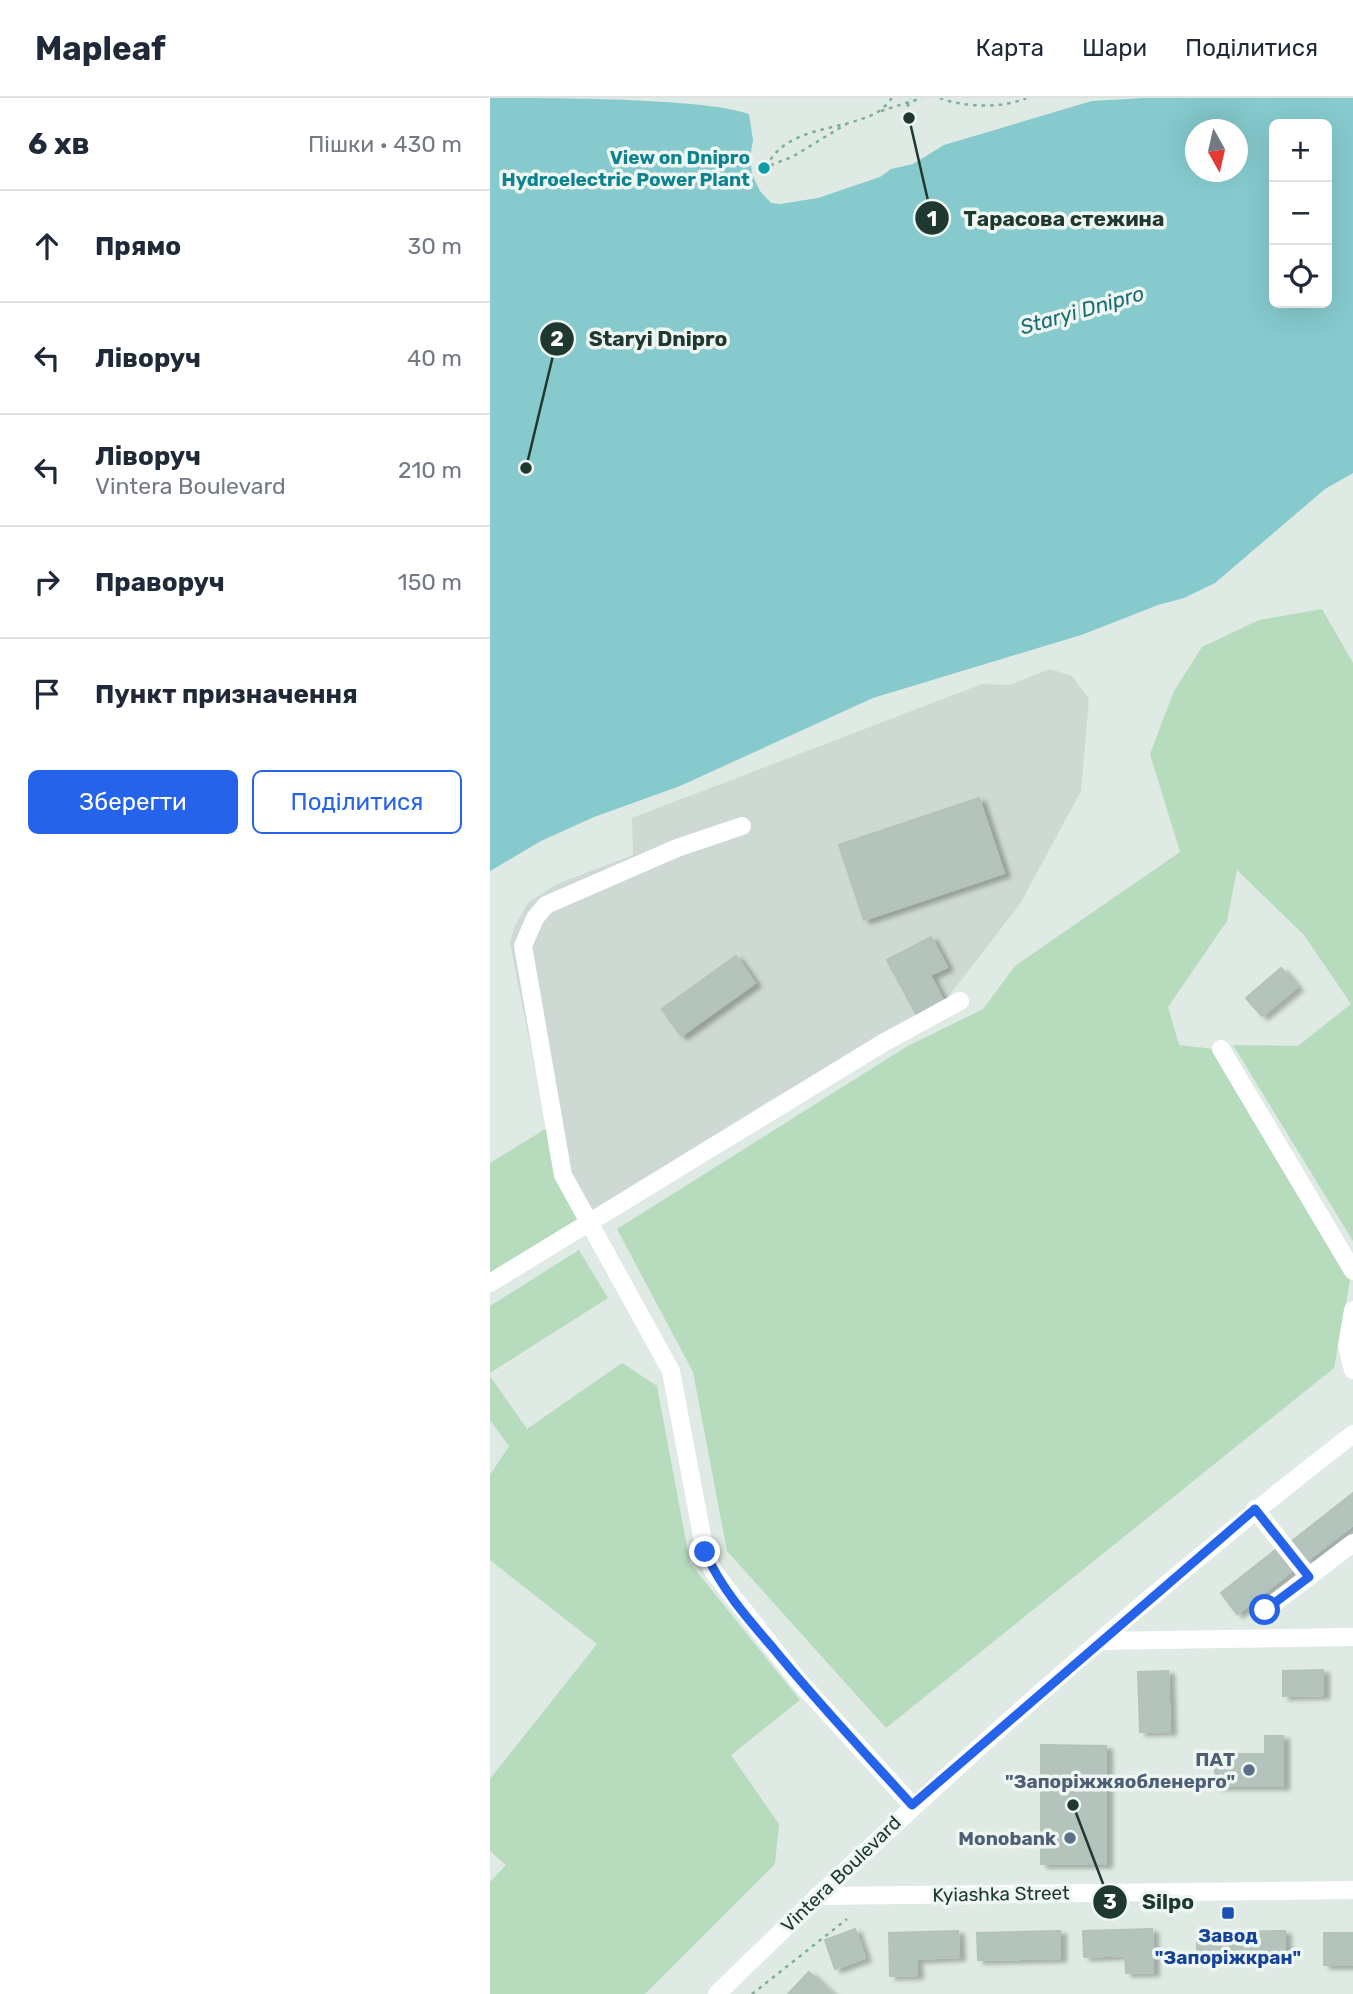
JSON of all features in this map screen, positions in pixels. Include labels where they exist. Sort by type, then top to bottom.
[{"type":"street","points":[[742,826],[677,848],[545,905],[535,918],[523,946],[563,1175],[670,1371],[705,1552],[713,1571],[799,1679],[912,1805]]},
{"type":"street","points":[[490,1283],[883,1043],[960,1001]]},
{"type":"street","points":[[1221,1049],[1353,1271]]},
{"type":"street","points":[[1353,1310],[1348,1346],[1353,1370]]},
{"type":"street","name":"Vintera Boulevard","points":[[717,1994],[912,1805],[1255,1509],[1353,1434]]},
{"type":"street","points":[[1255,1509],[1309,1577]]},
{"type":"street","points":[[1265,1610],[1353,1543]]},
{"type":"street","points":[[1100,1641],[1353,1637]]},
{"type":"street","name":"Kyiashka Street","points":[[817,1896],[1353,1890]]},
{"type":"path","points":[[878,112],[892,98]]},
{"type":"path","points":[[848,123],[832,125],[788,141],[771,156],[766,167],[792,158],[848,123],[922,98]]},
{"type":"path","points":[[940,98],[953,103],[991,104],[1026,98]]},
{"type":"path","points":[[903,124],[910,100]]},
{"type":"path","points":[[752,1994],[847,1919]]},
{"type":"shaded area","points":[[1050,669],[1072,676],[1089,699],[1081,791],[1020,904],[945,1001],[771,1100],[579,1219],[557,1180],[510,943],[515,925],[529,902],[557,884],[633,855],[632,818],[982,684],[1009,685]]},
{"type":"green space","points":[[1322,609],[1353,663],[1353,1241],[1233,1045],[1298,1046],[1351,1004],[1304,935],[1237,870],[1227,921],[1168,1007],[1179,1045],[1214,1049],[1351,1275],[1334,1368],[886,1728],[727,1551],[693,1372],[617,1229],[906,1047],[983,1009],[1015,966],[1180,852],[1150,754],[1174,691],[1202,647],[1259,620]]},
{"type":"green space","points":[[547,1128],[579,1219],[490,1274],[490,1163]]},
{"type":"green space","points":[[579,1250],[608,1298],[490,1373],[490,1306]]},
{"type":"green space","points":[[622,1363],[657,1386],[690,1563],[800,1700],[731,1755],[779,1824],[775,1864],[645,1994],[490,1994],[490,1882],[506,1865],[490,1851],[490,1779],[597,1644],[490,1560],[490,1475],[509,1446],[490,1420],[490,1376],[527,1429]]},
{"type":"water","points":[[490,98],[663,102],[749,114],[753,140],[750,158],[752,174],[760,191],[771,203],[780,204],[818,198],[880,177],[891,169],[913,164],[944,145],[1092,101],[1144,98],[1353,98],[1353,473],[1325,489],[1215,583],[1184,598],[1158,605],[1084,634],[873,698],[680,786],[594,817],[541,841],[490,871]]},
{"type":"building","points":[[979,798],[1004,873],[864,920],[839,845]]},
{"type":"building","points":[[931,937],[947,967],[930,975],[943,1000],[916,1014],[887,960]]},
{"type":"building","points":[[736,956],[755,983],[681,1036],[662,1009]]},
{"type":"building","points":[[1281,968],[1297,987],[1262,1016],[1246,998]]},
{"type":"building","points":[[1353,1493],[1353,1525],[1306,1561],[1291,1542]]},
{"type":"building","points":[[1278,1548],[1294,1569],[1237,1614],[1221,1593]]},
{"type":"building","points":[[1323,1670],[1323,1695],[1283,1696],[1283,1671]]},
{"type":"building","points":[[1168,1671],[1170,1731],[1140,1732],[1138,1672]]},
{"type":"building","points":[[1265,1736],[1283,1736],[1283,1786],[1215,1786],[1215,1754],[1265,1754]]},
{"type":"building","points":[[1041,1745],[1106,1746],[1106,1864],[1041,1864]]},
{"type":"building","points":[[855,1929],[865,1958],[835,1969],[825,1940]]},
{"type":"building","points":[[1152,1929],[1153,1972],[1126,1973],[1125,1955],[1084,1957],[1083,1931]]},
{"type":"building","points":[[958,1931],[959,1957],[916,1959],[917,1975],[890,1976],[889,1933]]},
{"type":"building","points":[[1060,1931],[1060,1958],[978,1960],[977,1933]]},
{"type":"building","points":[[1285,1931],[1285,1957],[1197,1958],[1197,1932]]},
{"type":"building","points":[[1324,1933],[1353,1933],[1353,1965],[1324,1965]]},
{"type":"building","points":[[809,1972],[832,1994],[788,1994]]},
{"type":"place","name":"Тарасова стежина","points":[[909,118]]},
{"type":"place","name":"View on Dnipro Hydroelectric Power Plant","points":[[764,168]]},
{"type":"place","name":"Staryi Dnipro","points":[[526,468]]},
{"type":"place","name":"ПАТ \"Запоріжжяобленерго\"","points":[[1249,1770]]},
{"type":"place","name":"Silpo","points":[[1073,1805]]},
{"type":"place","name":"Monobank","points":[[1070,1838]]},
{"type":"place","name":"Завод \"Запоріжкран\"","points":[[1228,1913]]},
{"type":"route","points":[[705,1552],[721,1584],[746,1616],[912,1805],[1255,1509],[1309,1577],[1265,1610]]}]
